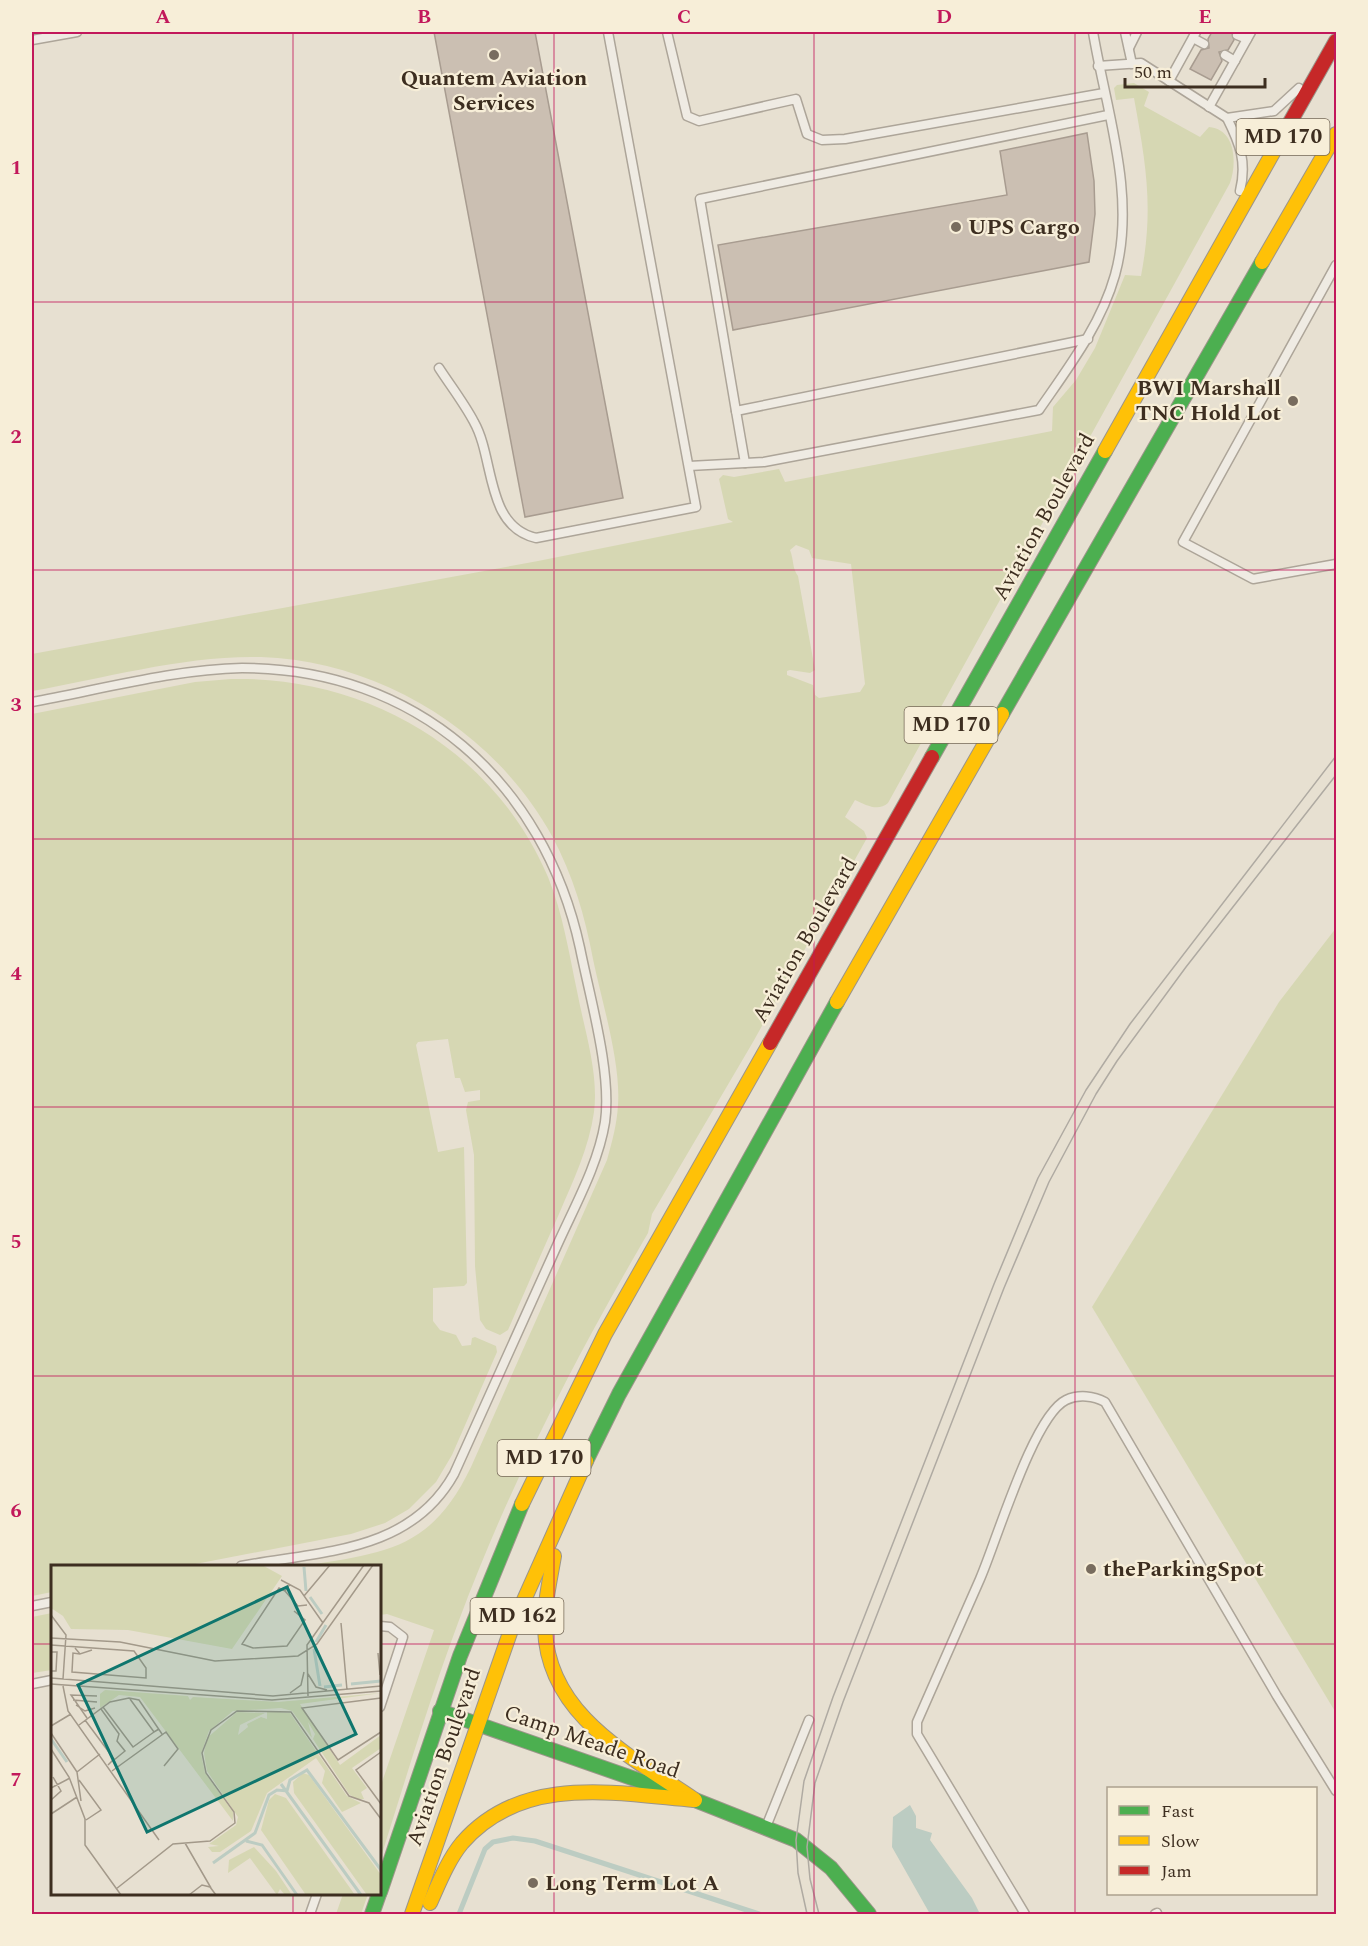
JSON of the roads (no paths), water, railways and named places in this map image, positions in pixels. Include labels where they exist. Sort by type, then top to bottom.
[{"type":"main road","name":"Aviation Boulevard","points":[[381,1887],[440,1711],[489,1579],[523,1500],[627,1296],[1336,41]]},
{"type":"main road","name":"Aviation Boulevard","points":[[412,1914],[476,1724],[512,1627],[562,1510],[619,1394],[780,1101],[1336,134]]},
{"type":"main road","name":"MD 170","points":[[562,1510],[545,1618],[546,1642],[560,1686],[571,1705],[588,1723],[695,1800],[766,1827],[807,1846],[846,1885],[868,1914]]},
{"type":"main road","name":"Camp Meade Road","points":[[440,1711],[695,1800]]},
{"type":"main road","points":[[424,1914],[461,1844],[479,1824],[502,1808],[532,1796],[558,1791],[695,1800]]},
{"type":"main road","name":"Aviation Boulevard","points":[[372,1914],[378,1895]]},
{"type":"lane","points":[[32,40],[77,32]]},
{"type":"lane","points":[[439,368],[475,422],[482,440],[499,508],[523,535],[536,538],[696,507],[608,32]]},
{"type":"lane","points":[[668,32],[687,116],[699,121],[796,99],[807,134],[822,140],[845,139],[1104,93]]},
{"type":"lane","points":[[689,466],[764,462],[1039,410],[1088,339],[1115,276],[1122,237],[1122,185],[1093,32]]},
{"type":"lane","points":[[1125,32],[1132,64]]},
{"type":"lane","points":[[1129,48],[1137,32]]},
{"type":"lane","points":[[1209,107],[1249,35],[1237,34]]},
{"type":"lane","points":[[1169,81],[1194,35],[1204,44]]},
{"type":"lane","points":[[1225,55],[1235,61]]},
{"type":"lane","points":[[1098,66],[1141,63],[1227,118],[1241,145],[1244,172],[1229,233]]},
{"type":"lane","points":[[1227,118],[1274,111],[1322,68]]},
{"type":"lane","points":[[745,463],[700,199],[1108,115]]},
{"type":"lane","points":[[1336,265],[1183,542],[1253,579],[1336,564]]},
{"type":"lane","points":[[736,411],[1088,339]]},
{"type":"lane","points":[[32,702],[207,670],[241,668],[307,673],[371,692],[430,722],[471,753],[505,788],[536,830],[551,858],[564,890],[577,937],[604,1070],[606,1103],[602,1136],[578,1199],[454,1474],[437,1501],[397,1532],[353,1545],[246,1565]]},
{"type":"lane","points":[[1025,1914],[917,1734],[917,1722],[981,1577],[1024,1464],[1051,1414],[1066,1400],[1093,1395],[1105,1402],[1277,1696],[1336,1791]]},
{"type":"lane","points":[[32,1606],[51,1602]]},
{"type":"lane","points":[[381,1626],[390,1627],[403,1637],[381,1704]]},
{"type":"lane","points":[[32,1684],[51,1680]]},
{"type":"lane","points":[[766,1827],[810,1720]]},
{"type":"lane","points":[[310,1914],[316,1895]]},
{"type":"waterway","points":[[459,1914],[485,1849],[493,1842],[513,1838],[535,1841],[759,1914]]},
{"type":"tram line","points":[[807,1914],[798,1873],[796,1840],[804,1781],[833,1697],[994,1284],[1038,1178],[1086,1090],[1130,1024],[1336,756]]},
{"type":"tram line","points":[[819,1914],[810,1879],[807,1847],[815,1783],[843,1702],[1004,1288],[1049,1182],[1096,1094],[1117,1061],[1186,967],[1336,775]]},
{"type":"place","name":"Quantem Aviation Services","points":[[494,55]]},
{"type":"place","name":"UPS Cargo","points":[[956,227]]},
{"type":"place","name":"BWI Marshall TNC Hold Lot","points":[[1293,401]]},
{"type":"place","name":"theParkingSpot","points":[[1091,1569]]},
{"type":"place","name":"Long Term Lot A","points":[[533,1883]]}]
